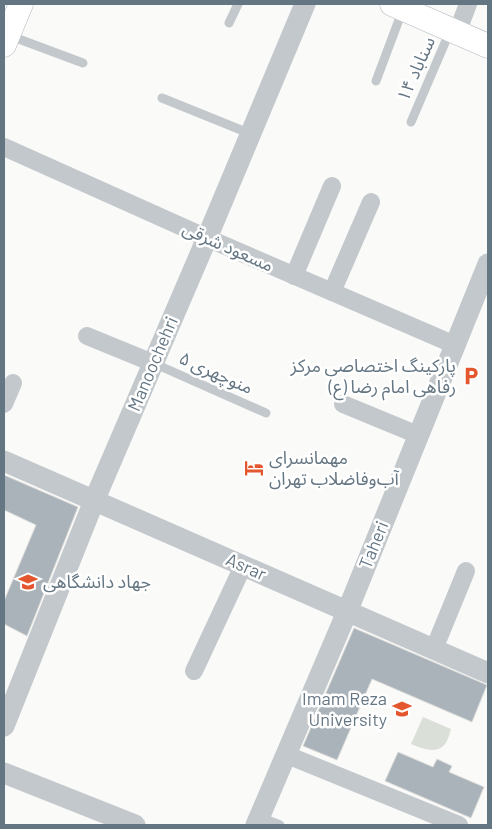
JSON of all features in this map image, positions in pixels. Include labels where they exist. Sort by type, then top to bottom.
[{"type":"main road","points":[[7,33],[21,4]]},
{"type":"main road","points":[[398,6],[488,46]]},
{"type":"street","name":"Manoochehri","points":[[4,726],[8,703],[208,238],[305,4]]},
{"type":"street","points":[[454,31],[468,4]]},
{"type":"street","name":"مسعود شرقی","points":[[4,147],[454,345]]},
{"type":"street","points":[[294,276],[332,186]]},
{"type":"street","points":[[332,292],[371,202]]},
{"type":"street","name":"Taheri","points":[[258,821],[347,612],[488,264]]},
{"type":"street","points":[[87,336],[153,363]]},
{"type":"street","points":[[4,404],[12,383]]},
{"type":"street","points":[[343,404],[418,435]]},
{"type":"street","name":"Asrar","points":[[4,461],[488,673]]},
{"type":"street","points":[[194,670],[243,566]]},
{"type":"street","points":[[434,649],[466,571]]},
{"type":"street","points":[[287,755],[459,825]]},
{"type":"street","points":[[4,773],[135,825]]},
{"type":"lane","points":[[229,23],[238,4]]},
{"type":"lane","points":[[376,81],[398,6]]},
{"type":"lane","name":"سناباد ۱۴","points":[[410,122],[454,31]]},
{"type":"lane","points":[[7,33],[83,64]]},
{"type":"lane","points":[[162,98],[251,134]]},
{"type":"lane","name":"منوچهری ۵","points":[[153,363],[266,413]]},
{"type":"lane","points":[[258,821],[280,825]]},
{"type":"shaded area","points":[[423,717],[451,729],[447,741],[442,747],[429,750],[411,744]]},
{"type":"building","name":"جهاد دانشگاهی","points":[[4,475],[78,507],[27,636],[4,624],[4,601],[36,525],[4,510]]},
{"type":"building","points":[[354,628],[487,685],[472,722],[372,679],[337,760],[303,746]]},
{"type":"building","points":[[398,752],[433,767],[437,759],[452,766],[449,772],[484,787],[471,818],[385,781]]},
{"type":"place","name":"پارکینگ اختصاصی مرکز رفاهی امام رضا (ع)","points":[[471,376]]},
{"type":"place","name":"مهمانسرای آب‌و‌فاضلاب تهران","points":[[254,468]]},
{"type":"place","name":"جهاد دانشگاهی","points":[[28,582]]},
{"type":"place","name":"Imam Reza University","points":[[402,709]]}]
